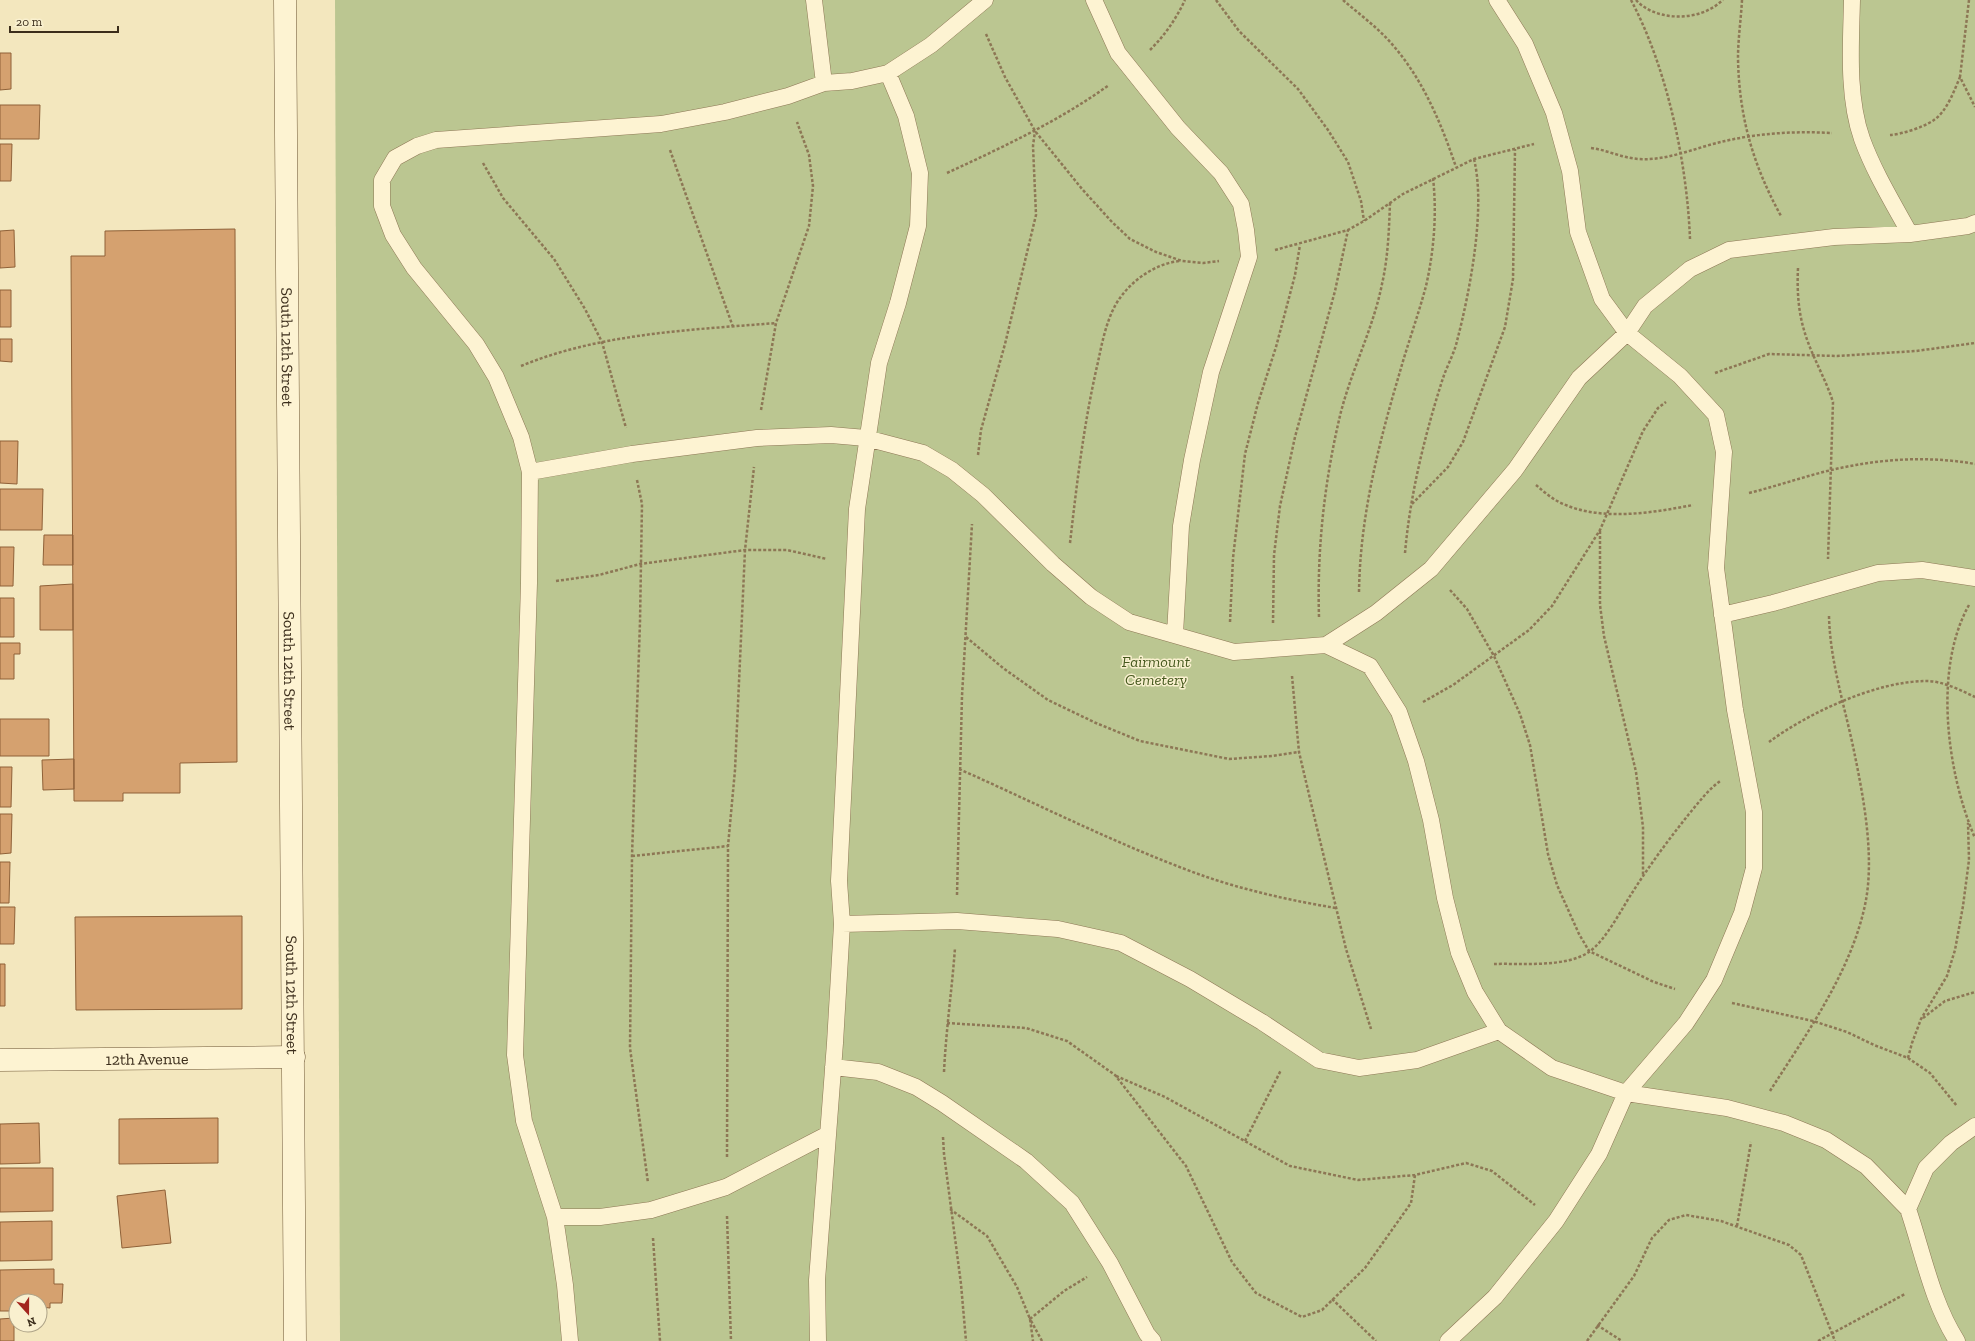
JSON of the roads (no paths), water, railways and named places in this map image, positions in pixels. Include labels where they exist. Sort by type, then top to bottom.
[{"type":"street","name":"South 12th Street","points":[[285,0],[295,1341]]},
{"type":"street","name":"12th Avenue","points":[[0,1060],[294,1057]]},
{"type":"lane","points":[[814,0],[824,83]]},
{"type":"lane","points":[[1094,0],[1118,53],[1178,128],[1221,173],[1241,204],[1249,257],[1211,372],[1192,460],[1181,526],[1175,634]]},
{"type":"lane","points":[[1448,1341],[1495,1296],[1556,1221],[1599,1154],[1626,1093],[1690,1017],[1714,980],[1742,913],[1754,868],[1754,812],[1744,761],[1716,568],[1724,452],[1716,415],[1680,376],[1627,333],[1602,299],[1578,232],[1570,171],[1554,113],[1525,44],[1497,0]]},
{"type":"lane","points":[[1852,0],[1851,66],[1855,107],[1862,138],[1880,180],[1910,234]]},
{"type":"lane","points":[[570,1341],[566,1285],[555,1217],[524,1121],[515,1056],[529,583],[530,472],[521,437],[496,377],[476,344],[414,268],[394,235],[382,206],[382,180],[395,158],[416,146],[436,140],[473,136],[661,124],[725,112],[788,96],[824,83],[852,81],[888,72],[931,45],[980,4]]},
{"type":"lane","points":[[818,1341],[816,1280],[833,1067],[842,924],[840,881],[857,509],[866,438],[879,364],[898,303],[918,226],[920,173],[906,116],[888,72]]},
{"type":"lane","points":[[530,472],[632,454],[757,438],[832,435],[866,438],[923,453],[952,470],[974,488],[1065,575],[1091,597],[1129,622],[1234,652],[1326,645],[1376,613],[1431,568],[1515,470],[1579,378],[1627,333],[1645,306],[1690,269],[1729,250],[1834,237],[1910,234],[1968,226],[1975,223]]},
{"type":"lane","points":[[1722,615],[1773,604],[1878,573],[1922,570],[1975,578]]},
{"type":"lane","points":[[1326,645],[1370,666],[1398,712],[1418,769],[1431,820],[1445,898],[1459,953],[1474,992],[1499,1031],[1552,1068],[1626,1093],[1727,1108],[1784,1123],[1826,1140],[1866,1166],[1908,1209],[1930,1280],[1948,1326],[1957,1341]]},
{"type":"lane","points":[[842,924],[957,920],[1058,928],[1122,943],[1190,979],[1262,1022],[1319,1060],[1359,1068],[1417,1060],[1499,1031]]},
{"type":"lane","points":[[833,1067],[878,1072],[916,1086],[942,1102],[1026,1161],[1072,1203],[1110,1263],[1147,1334],[1153,1341]]},
{"type":"lane","points":[[1908,1209],[1926,1168],[1951,1143],[1975,1126]]},
{"type":"lane","points":[[555,1217],[600,1217],[651,1210],[726,1187],[828,1134]]},
{"type":"park label","name":"Fairmount Cemetery","points":[[1156,670]]}]
